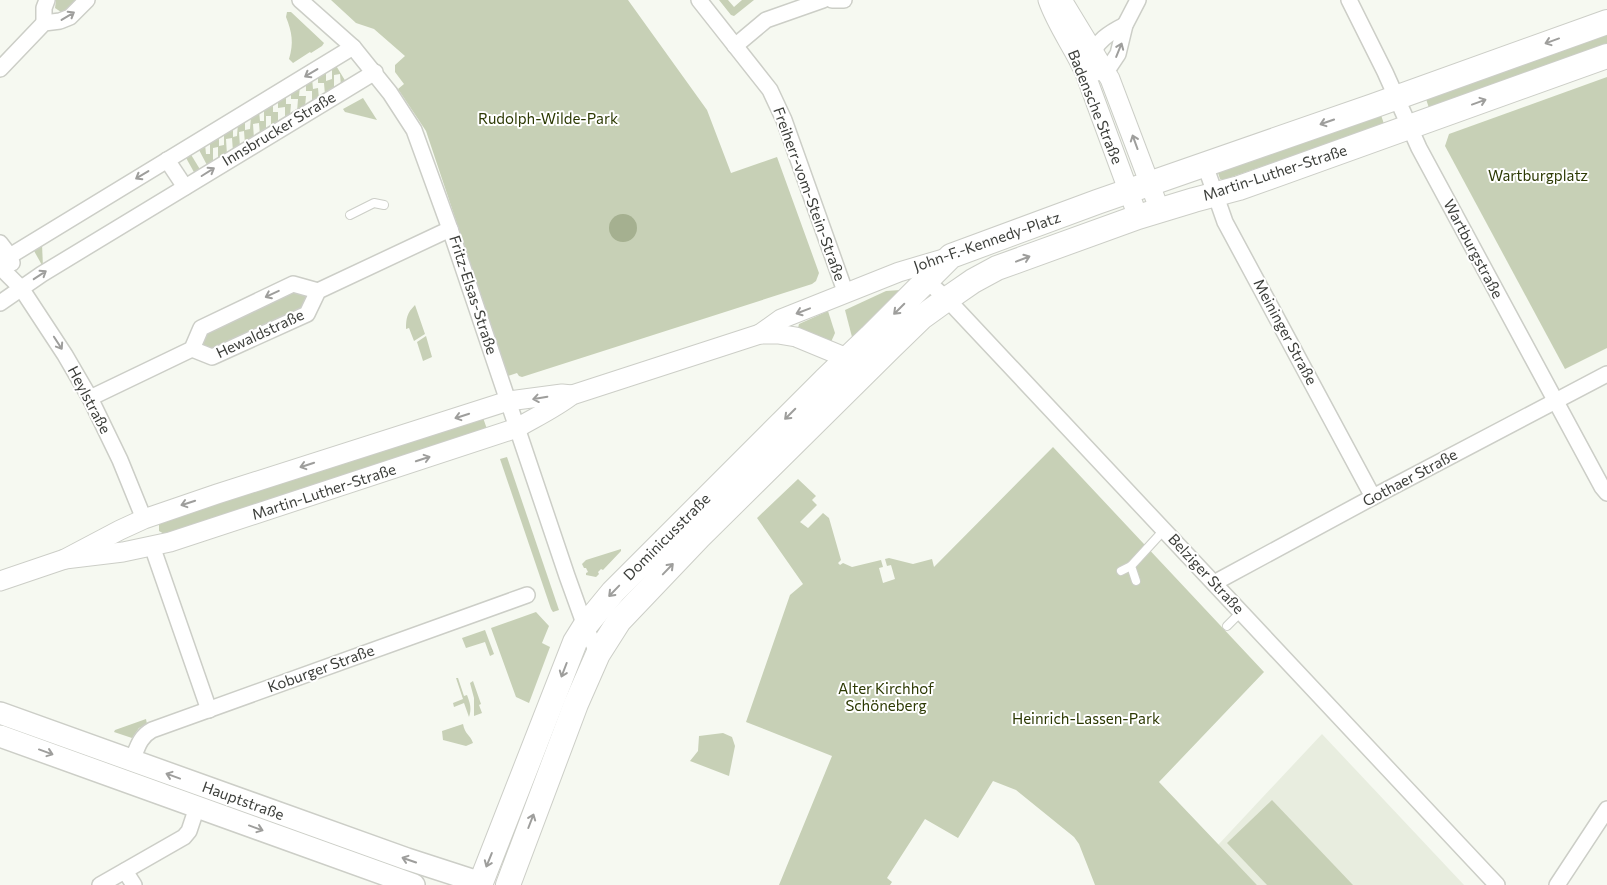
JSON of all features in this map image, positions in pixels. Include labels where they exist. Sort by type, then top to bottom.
[{"type":"main road","name":"Martin-Luther-Straße","points":[[1128,191],[1607,22]]},
{"type":"main road","name":"Martin-Luther-Straße","points":[[947,299],[973,281],[997,268],[1138,217],[1239,188],[1607,56]]},
{"type":"main road","name":"John-F.-Kennedy-Platz","points":[[951,256],[1128,191]]},
{"type":"main road","name":"Dominicusstraße","points":[[483,884],[575,642],[585,626],[606,598],[818,386],[848,359],[919,274],[951,256]]},
{"type":"main road","name":"Dominicusstraße","points":[[508,885],[566,728],[598,654],[625,614],[706,530],[922,317],[947,299]]},
{"type":"main road","name":"Hauptstraße","points":[[0,713],[397,856],[483,884]]},
{"type":"main road","name":"Hauptstraße","points":[[0,736],[414,885]]},
{"type":"street","points":[[44,23],[44,8],[47,0]]},
{"type":"street","points":[[0,69],[44,23],[60,21],[70,17],[87,0]]},
{"type":"street","name":"Fritz-Elsas-Straße","points":[[300,0],[352,47],[375,72],[414,130],[450,228],[567,576],[585,626],[598,654]]},
{"type":"street","name":"Freiherr-vom-Stein-Straße","points":[[699,0],[770,90],[784,120],[846,294]]},
{"type":"street","points":[[735,46],[766,20],[823,0]]},
{"type":"street","points":[[832,0],[844,0]]},
{"type":"street","name":"Badensche Straße","points":[[1048,0],[1058,24],[1085,73],[1114,119],[1150,184],[1160,211]]},
{"type":"street","name":"Badensche Straße","points":[[1062,0],[1106,72],[1128,191],[1138,217]]},
{"type":"street","points":[[1125,25],[1107,34],[1093,50],[1085,73],[1106,72],[1121,47],[1125,25],[1138,0]]},
{"type":"street","name":"Wartburgstraße","points":[[1349,0],[1419,148],[1555,401],[1607,493]]},
{"type":"street","name":"Innsbrucker Straße","points":[[3,262],[352,47]]},
{"type":"street","name":"Innsbrucker Straße","points":[[0,303],[185,186],[375,72]]},
{"type":"street","points":[[167,160],[185,186]]},
{"type":"street","name":"Meininger Straße","points":[[1205,165],[1226,222],[1374,497]]},
{"type":"street","points":[[318,291],[450,228]]},
{"type":"street","name":"Heylstraße","points":[[0,243],[3,262],[61,349],[90,398],[120,460],[144,519]]},
{"type":"street","name":"John-F.-Kennedy-Platz","points":[[846,294],[919,274]]},
{"type":"street","name":"Belziger Straße","points":[[919,274],[947,299],[1496,885]]},
{"type":"street","name":"Hewaldstraße","points":[[90,398],[192,349],[201,328],[293,284],[318,291],[308,314],[212,357],[192,349]]},
{"type":"street","name":"Martin-Luther-Straße","points":[[65,559],[123,552],[152,546],[218,527],[517,428],[556,407],[572,395],[760,334],[781,319],[846,294]]},
{"type":"street","name":"Martin-Luther-Straße","points":[[760,334],[796,337],[870,368]]},
{"type":"street","name":"Gothaer Straße","points":[[1214,583],[1607,374]]},
{"type":"street","name":"Martin-Luther-Straße","points":[[0,581],[65,559],[144,519],[200,500],[508,401],[562,394],[572,395]]},
{"type":"street","points":[[144,519],[209,710]]},
{"type":"street","name":"Koburger Straße","points":[[132,761],[140,740],[145,734],[527,595]]},
{"type":"street","points":[[100,885],[184,838],[189,831],[197,807]]},
{"type":"street","points":[[1557,885],[1607,809]]},
{"type":"street","points":[[125,871],[134,885]]},
{"type":"lane","points":[[350,215],[374,203],[384,205]]},
{"type":"lane","points":[[1120,571],[1131,566],[1164,530]]},
{"type":"lane","points":[[1131,566],[1136,581]]},
{"type":"lane","points":[[1227,626],[1241,612]]},
{"type":"shaded area","points":[[623,214],[633,218],[637,228],[633,238],[623,242],[613,238],[609,228],[613,218]]},
{"type":"shaded area","points":[[1322,734],[1464,885],[1257,885],[1218,845]]},
{"type":"green space","points":[[56,0],[77,0],[67,10],[61,12],[55,8]]},
{"type":"green space","name":"Rudolph-Wilde-Park","points":[[331,0],[628,0],[707,110],[731,173],[777,157],[819,273],[816,281],[812,284],[522,377],[517,373],[508,376],[426,131],[398,89],[404,84],[395,72],[395,65],[405,56],[374,29],[356,23]]},
{"type":"green space","points":[[719,0],[728,0],[734,7],[742,0],[754,0],[734,16],[731,15]]},
{"type":"green space","points":[[287,12],[291,12],[324,43],[293,63],[289,59],[292,38],[286,17]]},
{"type":"green space","points":[[1607,34],[1607,44],[1429,108],[1426,99]]},
{"type":"green space","points":[[335,64],[346,82],[341,86],[340,74],[334,75],[334,90],[325,95],[324,83],[318,83],[318,75],[326,70],[326,81],[332,79],[332,66]]},
{"type":"green space","name":"Wartburgplatz","points":[[1607,77],[1607,348],[1565,369],[1445,146],[1449,134]]},
{"type":"green space","points":[[312,78],[313,89],[318,88],[319,99],[312,103],[312,91],[306,91],[306,82]]},
{"type":"green space","points":[[300,86],[299,96],[306,96],[305,107],[297,112],[298,99],[291,99],[291,91]]},
{"type":"green space","points":[[286,94],[286,104],[291,104],[290,116],[285,120],[285,107],[278,108],[278,99]]},
{"type":"green space","points":[[363,98],[377,120],[345,112],[343,109]]},
{"type":"green space","points":[[273,102],[273,112],[278,112],[278,124],[271,128],[271,116],[266,116],[266,131],[260,135],[259,123],[253,124],[254,139],[245,144],[244,131],[239,132],[240,147],[233,152],[232,138],[226,139],[227,155],[218,161],[218,147],[213,148],[213,164],[208,167],[198,148],[205,144],[206,154],[210,154],[210,141],[219,135],[219,146],[224,145],[224,132],[233,126],[233,137],[237,136],[238,123],[245,119],[245,130],[250,129],[251,116],[259,111],[260,121],[264,121],[264,107]]},
{"type":"green space","points":[[1381,115],[1384,124],[1223,180],[1220,179],[1219,171]]},
{"type":"green space","points":[[190,153],[201,171],[195,174],[185,156]]},
{"type":"green space","points":[[42,244],[43,267],[33,249]]},
{"type":"green space","points":[[293,289],[304,293],[307,298],[305,308],[215,352],[203,347],[201,341],[204,332]]},
{"type":"green space","points":[[900,290],[852,337],[845,310],[886,291]]},
{"type":"green space","points":[[415,305],[425,334],[414,341],[409,328],[406,329],[406,325],[409,313]]},
{"type":"green space","points":[[828,311],[835,333],[831,342],[798,328],[799,324]]},
{"type":"green space","points":[[426,336],[432,357],[423,361],[417,342]]},
{"type":"green space","points":[[482,415],[487,429],[166,535],[159,531],[159,521]]},
{"type":"green space","points":[[1053,447],[1264,672],[1159,782],[1257,885],[1095,885],[1079,844],[1074,837],[1016,790],[993,781],[958,838],[925,819],[887,878],[892,882],[890,885],[779,885],[832,756],[746,722],[790,595],[803,584],[757,518],[798,479],[816,496],[812,500],[817,505],[800,522],[808,528],[823,513],[829,518],[841,560],[838,563],[852,567],[881,560],[883,567],[879,568],[883,583],[895,579],[891,565],[887,566],[885,559],[889,558],[913,564],[932,559],[934,567]]},
{"type":"green space","points":[[507,457],[559,610],[553,612],[500,459]]},
{"type":"green space","points":[[621,549],[603,570],[601,569],[598,572],[599,574],[596,577],[586,575],[588,572],[582,564],[586,560]]},
{"type":"green space","points":[[536,612],[549,626],[542,643],[550,647],[529,703],[516,697],[491,628]]},
{"type":"green space","points":[[485,630],[494,654],[490,656],[485,642],[466,648],[462,638]]},
{"type":"green space","points":[[456,678],[458,678],[464,696],[467,695],[469,701],[469,717],[464,703],[454,707],[453,703],[463,699]]},
{"type":"green space","points":[[473,681],[482,713],[474,716],[474,698],[470,683]]},
{"type":"green space","points":[[146,719],[147,724],[139,728],[132,738],[114,732],[115,730]]},
{"type":"green space","points":[[463,724],[473,743],[466,746],[443,740],[442,731]]},
{"type":"green space","points":[[723,733],[732,737],[735,746],[729,776],[690,761],[698,751],[699,736]]},
{"type":"green space","points":[[547,739],[551,740],[506,863],[501,862],[530,791]]},
{"type":"green space","points":[[1272,800],[1353,885],[1267,885],[1227,843]]},
{"type":"park label","name":"Alter Kirchhof Schöneberg","points":[[886,698]]},
{"type":"park label","name":"Heinrich-Lassen-Park","points":[[1086,719]]}]
